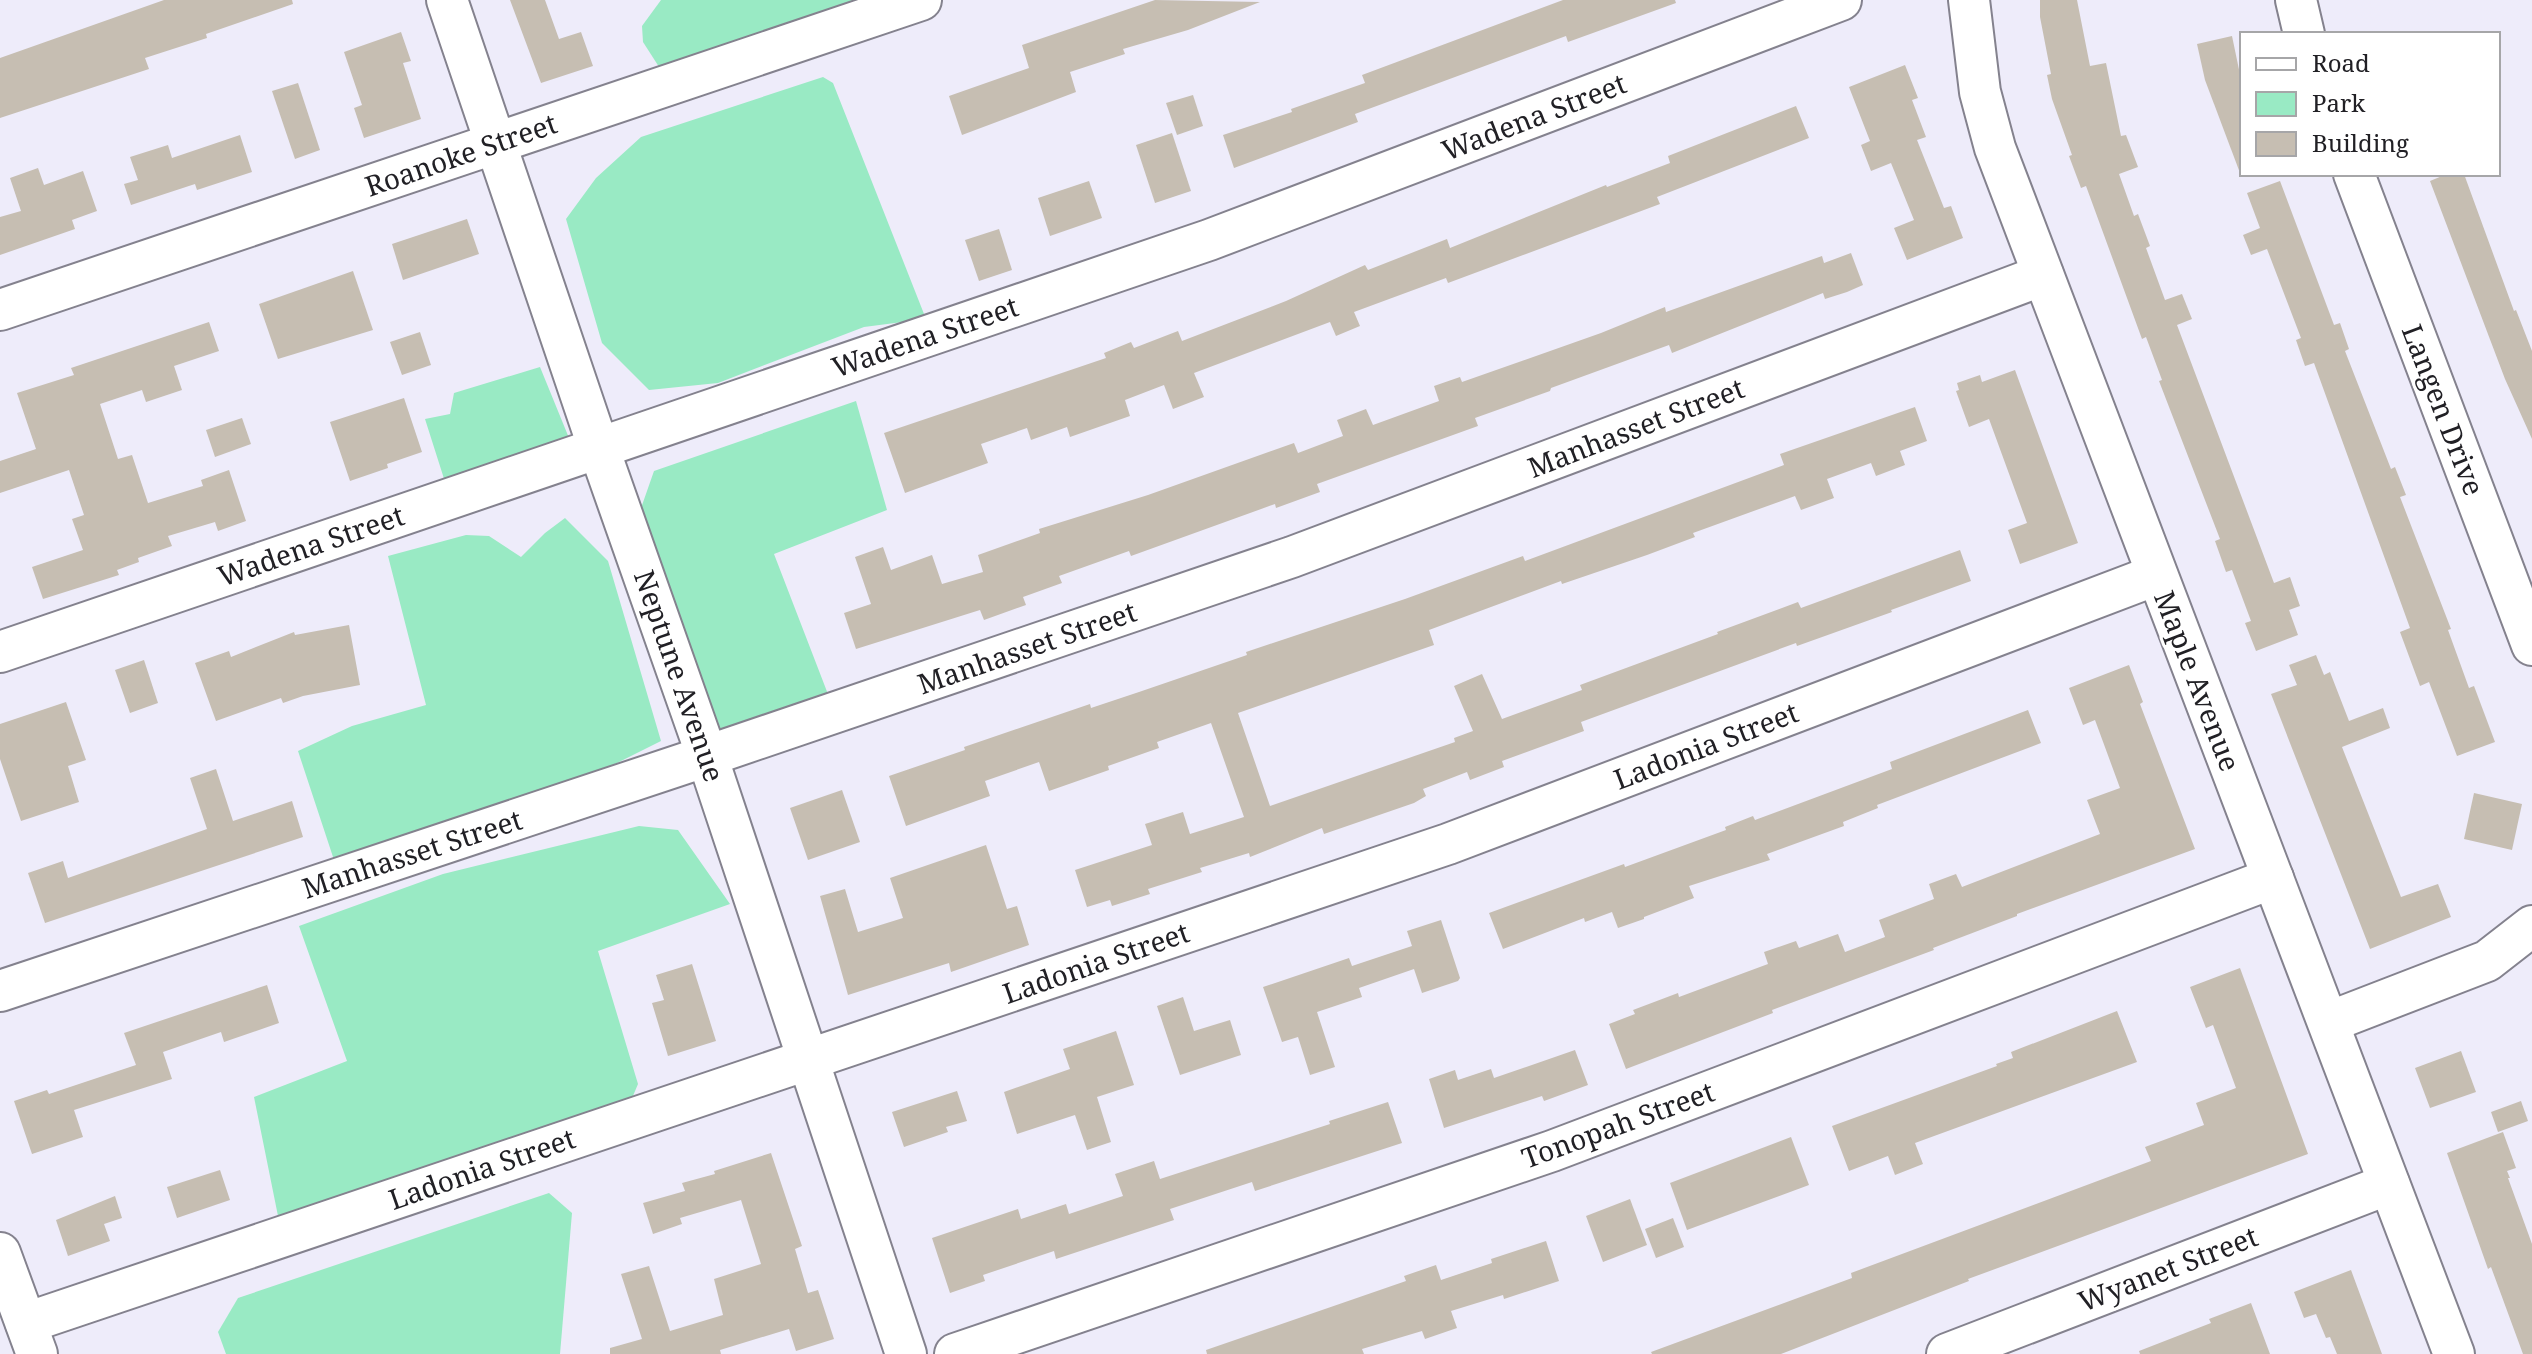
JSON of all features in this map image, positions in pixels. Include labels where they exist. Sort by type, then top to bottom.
[{"type":"street","name":"Neptune Avenue","points":[[447,0],[707,756],[906,1354]]},
{"type":"street","name":"Roanoke Street","points":[[0,310],[921,0]]},
{"type":"street","name":"Wadena Street","points":[[0,652],[1209,240],[1841,0]]},
{"type":"street","name":"Maple Avenue","points":[[1969,0],[1980,92],[1995,148],[2454,1354]]},
{"type":"street","points":[[2296,0],[2304,32]]},
{"type":"street","name":"Langen Drive","points":[[2355,176],[2532,645]]},
{"type":"street","name":"Manhasset Street","points":[[0,991],[1292,557],[2043,275]]},
{"type":"street","name":"Ladonia Street","points":[[31,1339],[808,1060],[1448,844],[2156,575]]},
{"type":"street","name":"Tonopah Street","points":[[955,1354],[1552,1151],[2273,878]]},
{"type":"street","points":[[2329,1022],[2487,961],[2532,926]]},
{"type":"street","name":"Wyanet Street","points":[[1947,1354],[2389,1184]]},
{"type":"street","points":[[0,1253],[31,1339]]},
{"type":"green space","points":[[661,0],[863,0],[661,70],[643,42],[642,26]]},
{"type":"green space","points":[[823,77],[833,83],[926,319],[864,327],[718,383],[649,390],[602,343],[566,219],[596,178],[641,137]]},
{"type":"green space","points":[[540,367],[569,438],[446,485],[425,419],[450,414],[454,393]]},
{"type":"green space","points":[[856,401],[887,510],[774,554],[831,702],[737,731],[713,730],[640,511],[654,471]]},
{"type":"green space","points":[[565,518],[608,561],[661,741],[585,779],[335,863],[298,751],[352,726],[426,705],[388,556],[466,535],[489,536],[521,557]]},
{"type":"green space","points":[[639,826],[678,830],[730,904],[598,951],[638,1084],[630,1103],[300,1220],[278,1216],[254,1097],[347,1061],[299,926],[443,874]]},
{"type":"green space","points":[[549,1193],[572,1213],[560,1354],[226,1354],[218,1332],[238,1298]]},
{"type":"building","points":[[164,0],[292,0],[293,4],[206,34],[207,38],[145,58],[149,69],[0,118],[0,58]]},
{"type":"building","points":[[510,0],[545,0],[559,39],[581,32],[593,66],[541,83]]},
{"type":"building","points":[[1155,0],[1260,2],[1188,30],[1123,49],[1125,54],[1070,72],[1076,92],[962,135],[949,96],[1029,68],[1022,45]]},
{"type":"building","points":[[1563,0],[1675,0],[1676,3],[1568,42],[1566,36],[1355,114],[1358,122],[1234,168],[1223,135],[1365,83],[1362,75]]},
{"type":"building","points":[[2040,0],[2077,0],[2090,66],[2106,63],[2121,136],[2126,135],[2138,167],[2119,174],[2134,216],[2138,214],[2150,246],[2146,248],[2165,300],[2182,294],[2192,319],[2177,325],[2274,583],[2290,577],[2300,606],[2289,610],[2298,635],[2256,651],[2245,623],[2251,621],[2232,570],[2226,572],[2215,541],[2220,539],[2159,381],[2162,380],[2146,337],[2142,339],[2086,186],[2081,188],[2069,156],[2072,155],[2047,75],[2051,74],[2040,17]]},
{"type":"building","points":[[401,32],[411,61],[403,63],[421,119],[364,138],[354,108],[362,105],[344,52]]},
{"type":"building","points":[[2232,36],[2240,74],[2240,173],[2205,80],[2197,44]]},
{"type":"building","points":[[1905,65],[1918,98],[1912,100],[1926,137],[1917,140],[1944,208],[1951,206],[1963,238],[1907,260],[1894,228],[1914,220],[1891,163],[1871,171],[1861,145],[1870,141],[1849,87]]},
{"type":"building","points":[[298,83],[320,150],[295,159],[272,91]]},
{"type":"building","points":[[1193,95],[1203,126],[1177,135],[1166,103]]},
{"type":"building","points":[[1796,106],[1809,138],[1657,197],[1660,204],[1448,283],[1446,278],[1354,312],[1360,326],[1336,336],[1330,322],[1194,373],[1204,397],[1173,409],[1164,385],[1125,400],[1130,416],[1070,437],[1067,427],[1031,440],[1027,428],[981,444],[988,463],[905,493],[884,433],[1106,358],[1104,353],[1131,342],[1134,348],[1178,331],[1182,341],[1286,301],[1365,265],[1368,270],[1447,239],[1450,248],[1606,185],[1670,163],[1668,156]]},
{"type":"building","points":[[1172,133],[1191,191],[1155,203],[1136,145]]},
{"type":"building","points":[[240,135],[252,172],[197,190],[195,184],[131,205],[124,184],[138,180],[130,157],[168,145],[172,158]]},
{"type":"building","points":[[38,168],[44,185],[83,171],[97,211],[72,220],[75,229],[0,255],[0,217],[21,211],[10,178]]},
{"type":"building","points":[[2442,176],[2465,176],[2514,311],[2532,351],[2532,439],[2505,379],[2430,181]]},
{"type":"building","points":[[1089,181],[1102,218],[1050,236],[1038,198]]},
{"type":"building","points":[[2280,181],[2334,325],[2340,323],[2349,349],[2345,351],[2391,469],[2395,467],[2406,495],[2400,497],[2451,629],[2448,630],[2469,688],[2474,686],[2495,742],[2457,756],[2429,682],[2420,686],[2400,632],[2410,628],[2314,363],[2305,366],[2296,340],[2301,338],[2267,249],[2251,255],[2243,235],[2260,228],[2247,193]]},
{"type":"building","points":[[467,219],[479,254],[403,280],[392,244]]},
{"type":"building","points":[[999,229],[1012,270],[979,281],[965,240]]},
{"type":"building","points":[[1851,253],[1863,285],[1847,292],[1825,299],[1823,293],[1672,353],[1669,345],[1551,388],[1550,391],[1475,418],[1478,426],[1317,484],[1320,492],[1276,508],[1275,504],[1131,556],[1129,551],[1059,576],[1062,583],[1023,597],[1026,605],[984,620],[980,610],[856,649],[844,613],[871,604],[855,557],[883,547],[891,570],[932,555],[942,584],[983,572],[978,555],[1040,533],[1039,529],[1148,495],[1294,443],[1298,453],[1343,436],[1337,420],[1366,409],[1373,425],[1439,401],[1434,386],[1460,377],[1462,382],[1665,307],[1666,312],[1822,256],[1824,263]]},
{"type":"building","points":[[353,271],[373,330],[278,359],[259,304]]},
{"type":"building","points":[[209,322],[219,351],[174,366],[182,390],[146,402],[142,390],[100,404],[118,459],[132,455],[148,503],[203,486],[201,480],[229,470],[246,521],[218,531],[215,522],[168,536],[172,546],[138,558],[139,562],[117,570],[119,575],[43,599],[32,567],[83,550],[72,519],[84,515],[69,470],[0,493],[0,461],[36,449],[17,393],[74,375],[71,368]]},
{"type":"building","points":[[420,332],[431,365],[402,375],[390,342]]},
{"type":"building","points":[[2015,370],[2078,543],[2020,564],[2008,530],[2027,523],[1989,419],[1969,427],[1956,391],[1959,390],[1957,383],[1980,375],[1982,382]]},
{"type":"building","points":[[404,398],[422,452],[350,481],[330,422]]},
{"type":"building","points":[[1915,407],[1927,441],[1900,451],[1905,465],[1876,476],[1871,463],[1827,479],[1834,498],[1801,510],[1795,496],[1693,533],[1695,537],[1647,555],[1562,584],[1561,581],[1429,630],[1434,645],[1238,713],[1270,806],[1455,742],[1454,738],[1473,731],[1454,686],[1482,674],[1502,719],[1582,690],[1580,685],[1798,602],[1801,608],[1960,550],[1971,581],[1581,722],[1584,731],[1502,761],[1504,767],[1470,780],[1467,772],[1423,789],[1426,796],[1414,803],[1324,834],[1322,828],[1250,857],[1249,853],[1200,868],[1202,872],[1148,889],[1150,894],[1112,906],[1110,900],[1087,907],[1075,870],[1152,845],[1145,824],[1183,812],[1190,834],[1244,817],[1211,723],[1157,742],[1159,748],[1108,766],[1109,770],[1049,791],[1039,762],[985,781],[990,796],[906,826],[889,776],[1090,704],[1091,708],[1247,655],[1246,652],[1523,556],[1525,561],[1784,465],[1780,454]]},
{"type":"building","points":[[242,418],[251,444],[215,457],[206,430]]},
{"type":"building","points":[[349,625],[360,685],[283,703],[281,698],[216,721],[195,663],[229,651],[231,657],[294,632],[295,635]]},
{"type":"building","points":[[2316,655],[2324,675],[2330,672],[2349,721],[2383,708],[2390,728],[2342,747],[2401,897],[2438,884],[2451,917],[2370,949],[2271,694],[2297,685],[2289,665]]},
{"type":"building","points":[[144,660],[158,703],[130,713],[115,670]]},
{"type":"building","points":[[2129,665],[2143,702],[2140,704],[2195,849],[2017,914],[1934,950],[1772,1010],[1773,1013],[1626,1069],[1609,1024],[1635,1014],[1633,1010],[1678,993],[1679,997],[1768,964],[1764,952],[1796,941],[1799,948],[1838,934],[1845,952],[1885,937],[1879,920],[1934,899],[1929,884],[1956,874],[1962,887],[2100,834],[2087,800],[2120,788],[2095,720],[2083,725],[2069,688]]},
{"type":"building","points":[[66,702],[86,760],[68,766],[79,802],[21,821],[0,759],[0,724]]},
{"type":"building","points":[[2028,710],[2041,743],[1877,805],[1878,808],[1843,822],[1844,826],[1767,854],[1770,860],[1689,886],[1694,898],[1644,919],[1618,928],[1612,912],[1585,922],[1584,918],[1503,949],[1489,913],[1726,830],[1725,827],[1753,816],[1755,820],[1892,769],[1890,762]]},
{"type":"building","points":[[216,769],[233,821],[292,801],[303,837],[45,923],[28,873],[63,861],[68,878],[207,829],[190,778]]},
{"type":"building","points":[[842,790],[860,842],[808,860],[790,808]]},
{"type":"building","points":[[2474,793],[2522,804],[2512,850],[2464,839]]},
{"type":"building","points":[[986,845],[1007,909],[1017,906],[1029,945],[951,972],[949,963],[848,995],[820,896],[845,889],[858,932],[903,918],[890,878]]},
{"type":"building","points":[[1441,920],[1460,978],[1458,981],[1422,993],[1414,969],[1359,988],[1362,997],[1317,1012],[1335,1067],[1310,1075],[1298,1037],[1282,1042],[1263,987],[1349,958],[1352,966],[1412,946],[1407,931]]},
{"type":"building","points":[[692,964],[716,1041],[668,1056],[652,1003],[664,1000],[656,975]]},
{"type":"building","points":[[2240,968],[2308,1154],[1968,1279],[1781,1354],[1652,1354],[1852,1278],[1851,1273],[2151,1161],[2145,1147],[2204,1125],[2196,1103],[2236,1088],[2213,1025],[2206,1028],[2190,987]]},
{"type":"building","points":[[267,985],[279,1023],[224,1042],[221,1032],[163,1052],[172,1079],[74,1110],[83,1137],[32,1154],[14,1101],[47,1090],[49,1094],[136,1065],[124,1033]]},
{"type":"building","points":[[1183,997],[1194,1031],[1230,1020],[1241,1055],[1180,1075],[1157,1006]]},
{"type":"building","points":[[2117,1011],[2137,1062],[1915,1143],[1923,1164],[1895,1175],[1888,1156],[1849,1171],[1832,1126],[1997,1066],[2013,1058],[2011,1052]]},
{"type":"building","points":[[1116,1031],[1134,1085],[1097,1097],[1111,1142],[1087,1150],[1075,1115],[1017,1134],[1004,1092],[1070,1069],[1063,1049]]},
{"type":"building","points":[[1575,1050],[1588,1085],[1544,1101],[1542,1096],[1444,1128],[1429,1079],[1455,1070],[1458,1080],[1491,1069],[1494,1078]]},
{"type":"building","points":[[2461,1051],[2476,1092],[2430,1108],[2415,1068]]},
{"type":"building","points":[[957,1091],[967,1121],[946,1127],[948,1132],[904,1147],[892,1112]]},
{"type":"building","points":[[2521,1101],[2528,1121],[2498,1132],[2491,1112]]},
{"type":"building","points":[[1388,1102],[1402,1143],[1255,1191],[1252,1182],[1170,1209],[1174,1220],[1056,1259],[1054,1251],[983,1275],[985,1281],[950,1293],[932,1238],[1018,1209],[1021,1219],[1066,1204],[1069,1214],[1123,1196],[1115,1174],[1154,1161],[1160,1179]]},
{"type":"building","points":[[2503,1132],[2516,1168],[2507,1171],[2508,1178],[2532,1244],[2532,1354],[2523,1354],[2491,1267],[2488,1269],[2447,1153]]},
{"type":"building","points":[[1791,1137],[1809,1185],[1687,1230],[1670,1183]]},
{"type":"building","points":[[771,1153],[802,1246],[795,1249],[808,1293],[818,1290],[834,1339],[796,1351],[789,1329],[720,1350],[721,1354],[610,1354],[610,1348],[642,1339],[621,1274],[649,1266],[670,1331],[723,1315],[714,1279],[761,1264],[741,1200],[680,1218],[682,1224],[653,1234],[643,1203],[685,1191],[682,1183]]},
{"type":"building","points":[[220,1170],[230,1200],[177,1218],[167,1187]]},
{"type":"building","points":[[115,1196],[122,1218],[104,1224],[110,1241],[68,1256],[56,1220]]},
{"type":"building","points":[[1630,1199],[1647,1245],[1603,1262],[1586,1216]]},
{"type":"building","points":[[1673,1218],[1684,1247],[1656,1258],[1645,1229]]},
{"type":"building","points":[[1546,1241],[1559,1281],[1504,1299],[1503,1295],[1451,1311],[1457,1328],[1425,1339],[1422,1331],[1362,1349],[1364,1354],[1207,1354],[1206,1350],[1406,1281],[1404,1276],[1436,1265],[1441,1280]]},
{"type":"building","points":[[2351,1270],[2382,1354],[2337,1354],[2316,1314],[2304,1318],[2294,1292]]},
{"type":"building","points":[[2251,1303],[2270,1354],[2140,1354],[2139,1351],[2211,1323],[2209,1319]]}]
